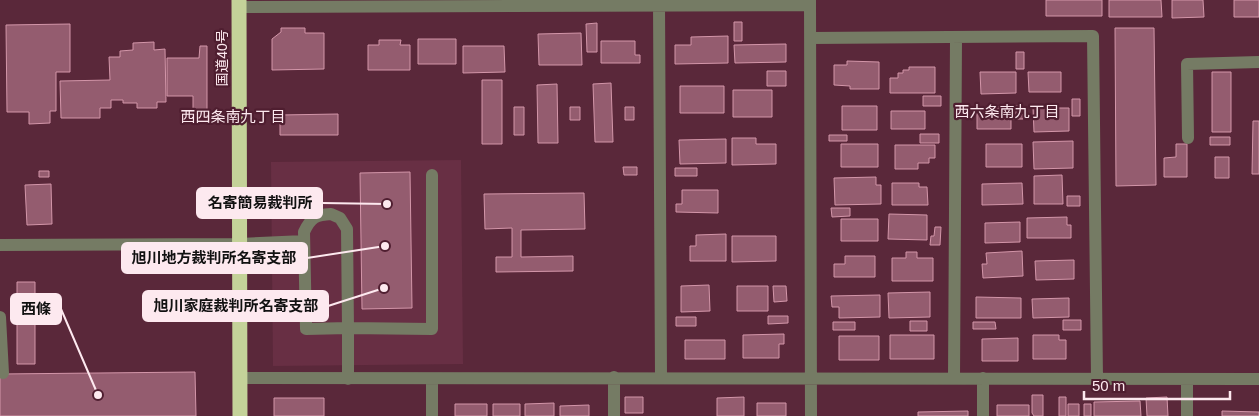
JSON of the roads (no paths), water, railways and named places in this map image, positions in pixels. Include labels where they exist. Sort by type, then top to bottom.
[{"type":"highway","name":"国道40号","points":[[239,4],[240,416]]},
{"type":"street","points":[[239,4],[810,3],[811,416]]},
{"type":"street","points":[[659,4],[661,377]]},
{"type":"street","points":[[811,38],[956,39],[1094,36],[1098,378]]},
{"type":"street","points":[[954,378],[956,39]]},
{"type":"street","points":[[1188,138],[1187,64],[1259,62]]},
{"type":"street","points":[[348,379],[348,328],[347,229],[340,218],[331,214],[317,215],[309,220],[304,232],[306,329],[348,328],[432,328],[432,175]]},
{"type":"street","points":[[0,245],[239,244],[304,241]]},
{"type":"street","points":[[0,317],[3,374]]},
{"type":"street","points":[[614,377],[614,416]]},
{"type":"street","points":[[240,378],[811,377],[1259,379]]},
{"type":"street","points":[[983,378],[983,416]]},
{"type":"street","points":[[432,379],[432,416]]},
{"type":"street","points":[[1187,379],[1187,416]]},
{"type":"place","name":"名寄簡易裁判所","points":[[387,204]]},
{"type":"place","name":"旭川地方裁判所名寄支部","points":[[385,246]]},
{"type":"place","name":"旭川家庭裁判所名寄支部","points":[[384,288]]},
{"type":"place","name":"西條","points":[[98,395]]},
{"type":"district","name":"西六条南九丁目","points":[[1007,111]]},
{"type":"district","name":"西四条南九丁目","points":[[233,116]]}]
